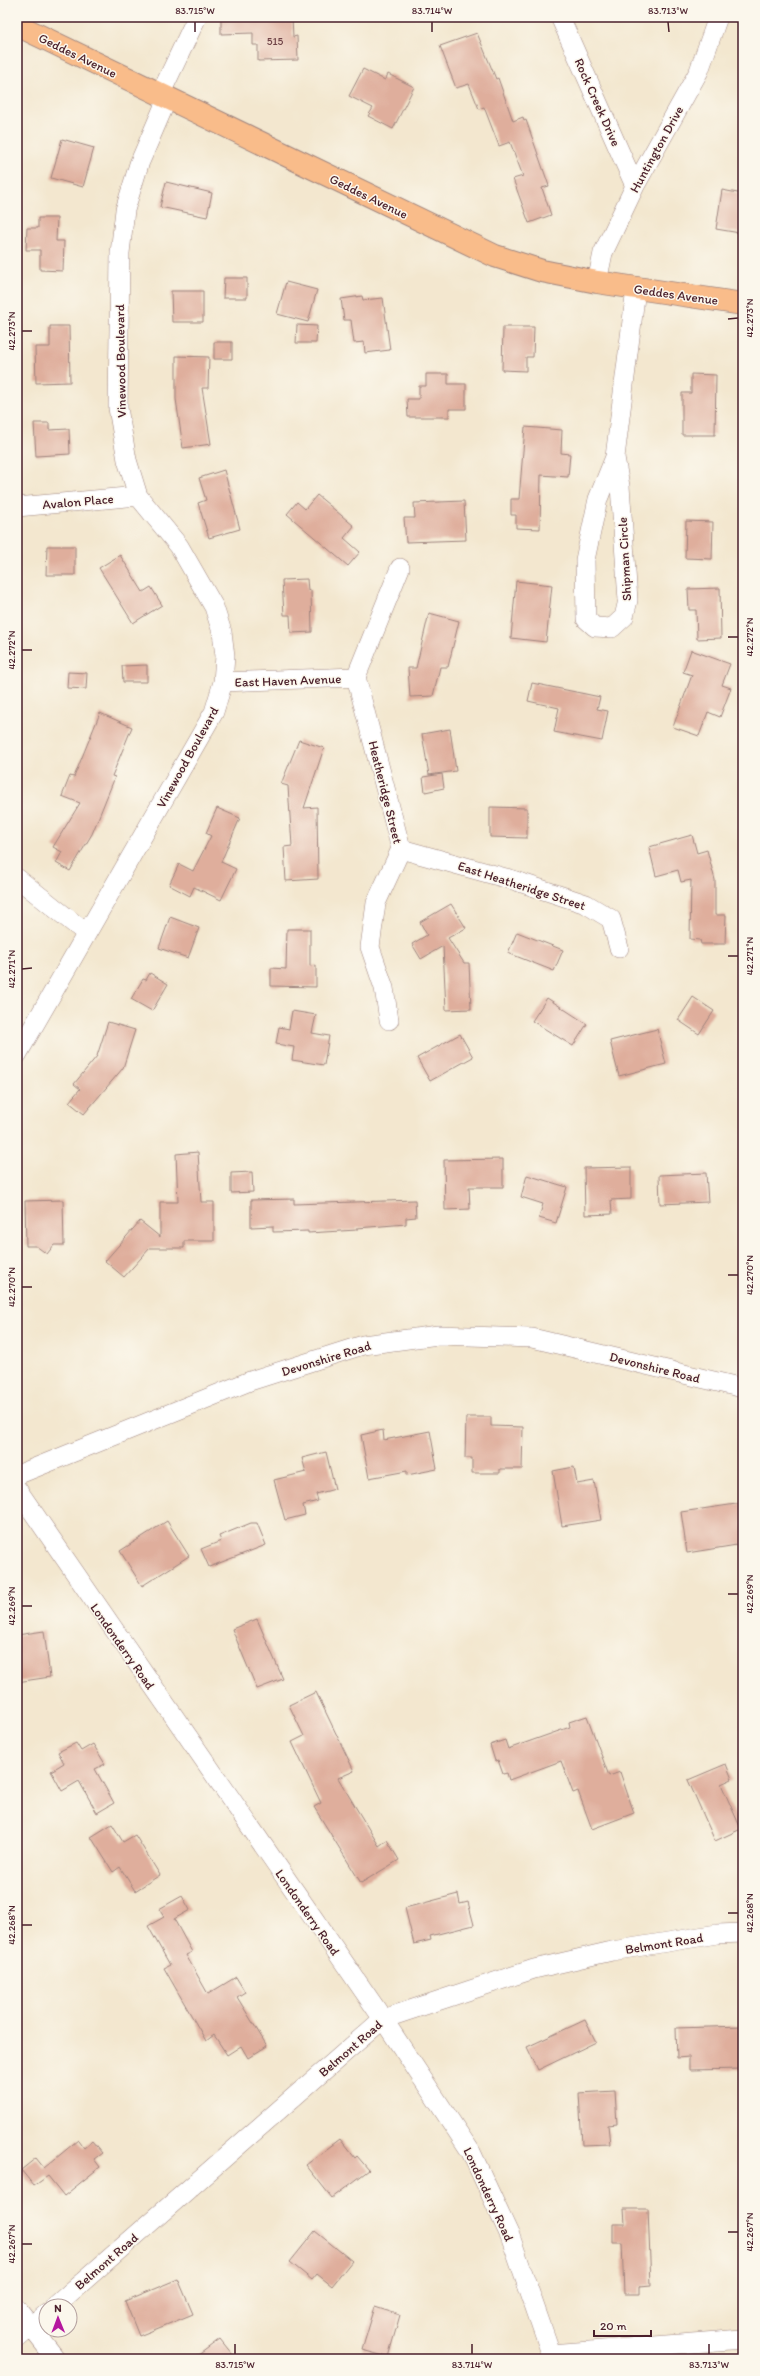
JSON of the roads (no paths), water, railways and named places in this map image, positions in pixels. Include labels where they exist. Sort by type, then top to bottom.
[{"type":"main road","name":"Geddes Avenue","points":[[17,25],[495,256],[542,271],[597,282],[743,304]]},
{"type":"street","name":"Vinewood Boulevard","points":[[17,1055],[214,712],[223,682],[225,656],[222,632],[214,607],[179,546],[138,496],[127,460],[118,408],[120,253],[125,210],[139,164],[164,97],[198,17]]},
{"type":"street","name":"Rock Creek Drive","points":[[560,17],[635,186]]},
{"type":"street","name":"Huntington Drive","points":[[597,282],[603,252],[635,186],[699,71],[718,17]]},
{"type":"street","name":"Shipman Circle","points":[[615,457],[620,486],[628,600],[624,617],[612,628],[595,627],[586,619],[585,560],[598,499],[615,457],[636,289]]},
{"type":"street","name":"Avalon Place","points":[[17,507],[138,496]]},
{"type":"street","name":"East Haven Avenue","points":[[223,682],[356,677],[400,568]]},
{"type":"street","name":"Heatheridge Street","points":[[356,677],[401,849],[376,903],[370,947],[384,988],[389,1020]]},
{"type":"street","name":"East Heatheridge Street","points":[[401,849],[513,880],[586,904],[611,919],[619,948]]},
{"type":"street","points":[[17,878],[86,933]]},
{"type":"street","name":"Devonshire Road","points":[[17,1475],[250,1381],[363,1345],[438,1335],[532,1338],[743,1388]]},
{"type":"street","name":"Londonderry Road","points":[[17,1489],[382,2019],[471,2152],[510,2236],[552,2357]]},
{"type":"street","name":"Belmont Road","points":[[64,2298],[382,2019],[534,1969],[612,1951],[717,1934],[743,1933]]},
{"type":"street","points":[[17,2309],[38,2320]]},
{"type":"street","points":[[17,2339],[38,2321]]},
{"type":"street","points":[[47,2338],[56,2359]]},
{"type":"street","points":[[552,2357],[743,2339]]}]
